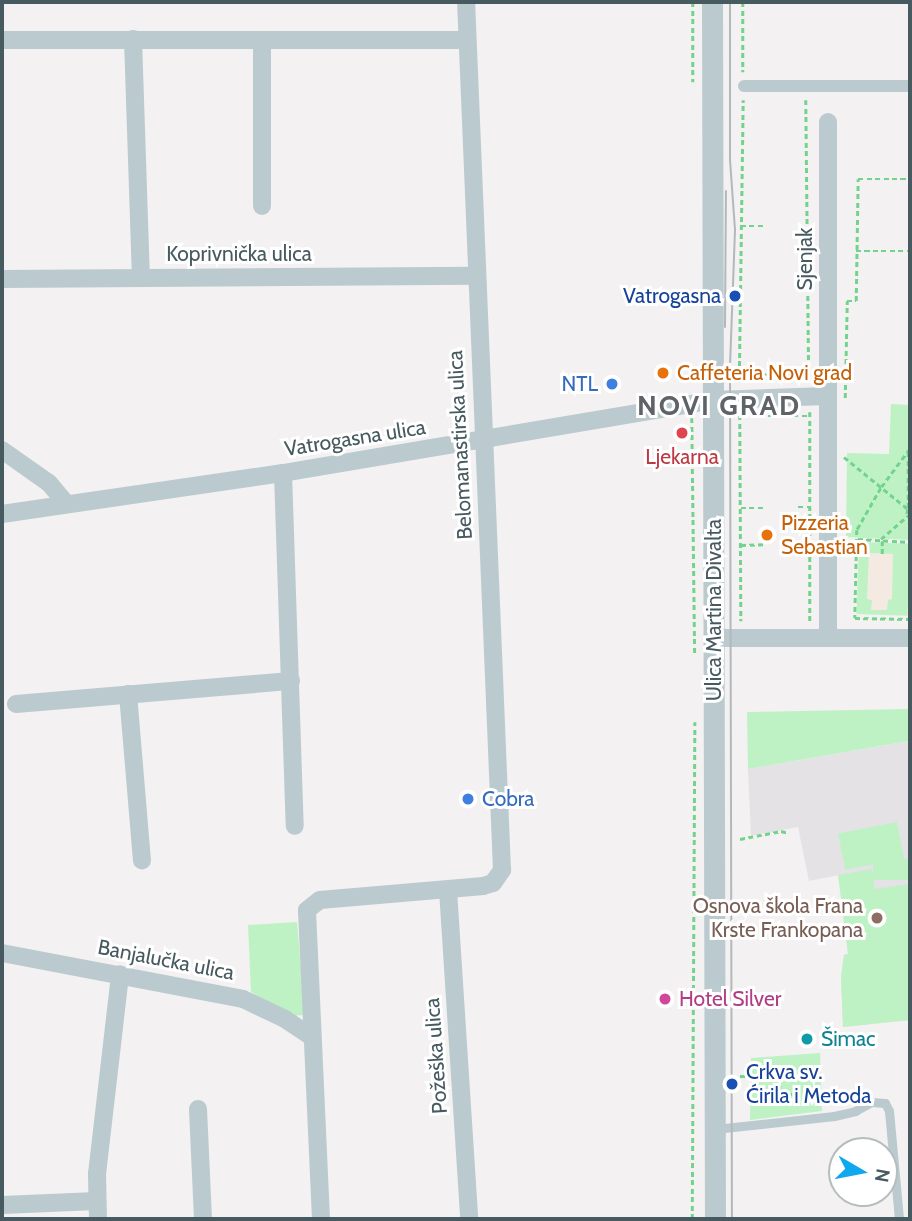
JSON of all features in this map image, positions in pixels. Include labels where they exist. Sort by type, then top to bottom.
[{"type":"street","name":"Belomanastirska ulica","points":[[448,890],[493,883],[499,877],[502,862],[475,276],[466,2]]},
{"type":"street","name":"Ulica Martina Divalta","points":[[712,2],[714,374],[704,410],[715,638],[715,1219]]},
{"type":"street","points":[[132,39],[141,277]]},
{"type":"street","points":[[2,40],[466,40]]},
{"type":"street","points":[[261,206],[262,40]]},
{"type":"street","points":[[744,86],[910,86]]},
{"type":"street","name":"Sjenjak","points":[[828,122],[828,638]]},
{"type":"street","name":"Koprivnička ulica","points":[[2,279],[475,276]]},
{"type":"street","points":[[704,410],[739,397],[827,396]]},
{"type":"street","name":"Vatrogasna ulica","points":[[2,514],[283,473],[483,440],[704,410]]},
{"type":"street","points":[[2,450],[49,483],[66,503]]},
{"type":"street","points":[[283,473],[295,826]]},
{"type":"street","points":[[715,638],[910,638]]},
{"type":"street","points":[[16,704],[290,681]]},
{"type":"street","points":[[128,694],[142,860]]},
{"type":"street","points":[[321,1219],[307,909],[320,900],[448,890]]},
{"type":"street","name":"Požeška ulica","points":[[448,890],[469,1219]]},
{"type":"street","name":"Banjalučka ulica","points":[[2,953],[243,999],[285,1019],[312,1037]]},
{"type":"street","points":[[98,1219],[106,1079],[120,974]]},
{"type":"street","points":[[198,1110],[203,1219]]},
{"type":"street","points":[[2,1205],[97,1201]]},
{"type":"lane","points":[[715,1129],[834,1116],[872,1102],[885,1103],[890,1111],[899,1219]]},
{"type":"path","points":[[693,2],[693,93]]},
{"type":"path","points":[[741,630],[737,303],[744,86],[743,2]]},
{"type":"path","points":[[845,405],[846,302],[856,301],[858,179],[910,179]]},
{"type":"path","points":[[801,225],[808,225]]},
{"type":"path","points":[[741,226],[766,226]]},
{"type":"path","points":[[856,251],[910,251]]},
{"type":"path","points":[[714,374],[809,375]]},
{"type":"path","points":[[695,653],[704,410],[740,416],[810,416]]},
{"type":"path","points":[[909,450],[881,488],[858,530],[855,618],[910,619]]},
{"type":"path","points":[[880,540],[909,516],[909,450]]},
{"type":"path","points":[[844,457],[908,509]]},
{"type":"path","points":[[798,507],[810,507]]},
{"type":"path","points":[[741,508],[765,508]]},
{"type":"path","points":[[857,539],[910,542]]},
{"type":"path","points":[[880,540],[882,554]]},
{"type":"path","points":[[741,545],[766,544]]},
{"type":"path","points":[[794,544],[810,544]]},
{"type":"path","points":[[879,610],[879,618]]},
{"type":"path","points":[[692,1219],[695,720]]},
{"type":"path","points":[[740,839],[781,831],[789,833]]},
{"type":"path","points":[[740,1076],[780,1077],[780,1093],[792,1094]]},
{"type":"shaded area","name":"Osnova škola Frana Krste Frankopana","points":[[910,741],[910,1020],[843,1027],[841,977],[844,955],[848,954],[839,875],[809,881],[798,827],[751,836],[748,769]]},
{"type":"green space","points":[[891,404],[910,405],[910,540],[846,537],[847,453],[889,454]]},
{"type":"green space","points":[[859,542],[910,544],[907,616],[856,614]]},
{"type":"green space","points":[[908,709],[909,741],[748,769],[747,712]]},
{"type":"green space","points":[[897,822],[904,858],[845,870],[838,833]]},
{"type":"green space","points":[[873,859],[910,859],[910,880],[873,880]]},
{"type":"green space","points":[[872,869],[875,889],[910,884],[910,1020],[843,1027],[841,977],[844,955],[848,954],[838,875]]},
{"type":"green space","points":[[297,922],[305,1015],[289,1016],[251,992],[248,925]]},
{"type":"green space","points":[[820,1053],[822,1111],[750,1120],[751,1058]]},
{"type":"sand","points":[[869,553],[893,554],[892,599],[888,600],[887,610],[871,610],[872,600],[867,599]]},
{"type":"tram line","points":[[730,2],[730,160],[735,230],[730,369],[732,1219]]},
{"type":"tram line","points":[[725,327],[726,191]]},
{"type":"place","name":"Vatrogasna","points":[[735,296]]},
{"type":"place","name":"Caffeteria Novi grad","points":[[663,373]]},
{"type":"place","name":"NTL","points":[[612,384]]},
{"type":"place","name":"Ljekarna","points":[[682,433]]},
{"type":"place","name":"Pizzeria Sebastian","points":[[767,535]]},
{"type":"place","name":"Cobra","points":[[468,799]]},
{"type":"place","name":"Osnova škola Frana Krste Frankopana","points":[[877,918]]},
{"type":"place","name":"Hotel Silver","points":[[665,999]]},
{"type":"place","name":"Šimac","points":[[807,1039]]},
{"type":"place","name":"Crkva sv. Ćirila i Metoda","points":[[732,1084]]},
{"type":"district","name":"NOVI GRAD","points":[[719,405]]}]
